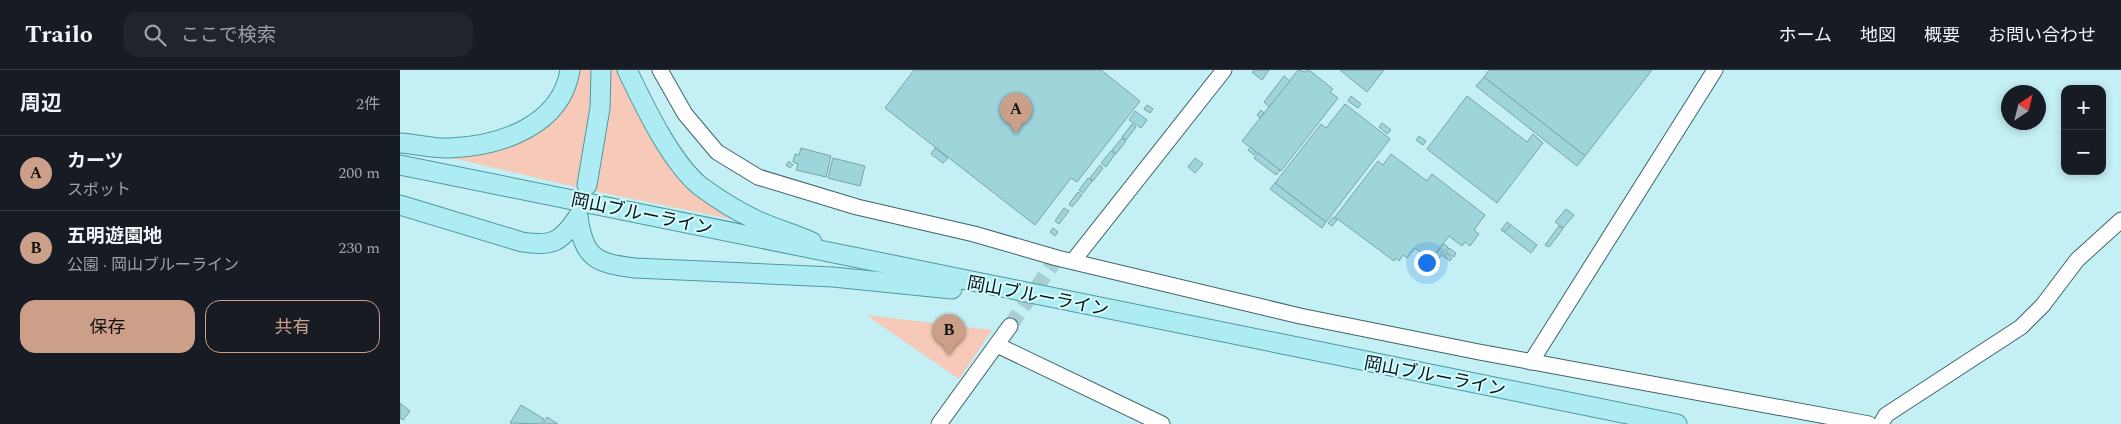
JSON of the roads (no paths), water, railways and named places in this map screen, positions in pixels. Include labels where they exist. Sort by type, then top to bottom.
[{"type":"main road","points":[[400,143],[450,148],[503,140],[536,124],[555,106],[568,81],[570,70]]},
{"type":"main road","points":[[586,185],[600,108],[601,70]]},
{"type":"main road","points":[[627,70],[650,118],[683,168],[700,185],[752,218],[788,231],[838,255]]},
{"type":"main road","name":"岡山ブルーライン","points":[[400,165],[1063,301],[1677,424]]},
{"type":"main road","points":[[400,204],[522,242],[540,245],[555,242],[567,233],[578,217],[581,240],[594,257],[606,264],[635,268],[729,270],[833,277],[1063,301]]},
{"type":"street","points":[[660,70],[685,114],[717,152],[758,177],[857,207],[974,234],[1073,261],[1300,316],[1530,362],[1860,424]]},
{"type":"street","points":[[1073,261],[1224,70]]},
{"type":"street","points":[[1530,362],[1715,70]]},
{"type":"street","points":[[1881,424],[1886,415],[2021,327],[2043,305],[2077,260],[2121,220]]},
{"type":"street","points":[[939,424],[1010,326]]},
{"type":"street","points":[[997,345],[1162,424]]},
{"type":"tunnel","points":[[1010,326],[1057,258]]},
{"type":"place","name":"カーツ","points":[[1016,134]]},
{"type":"place","name":"五明遊園地","points":[[949,355]]}]
